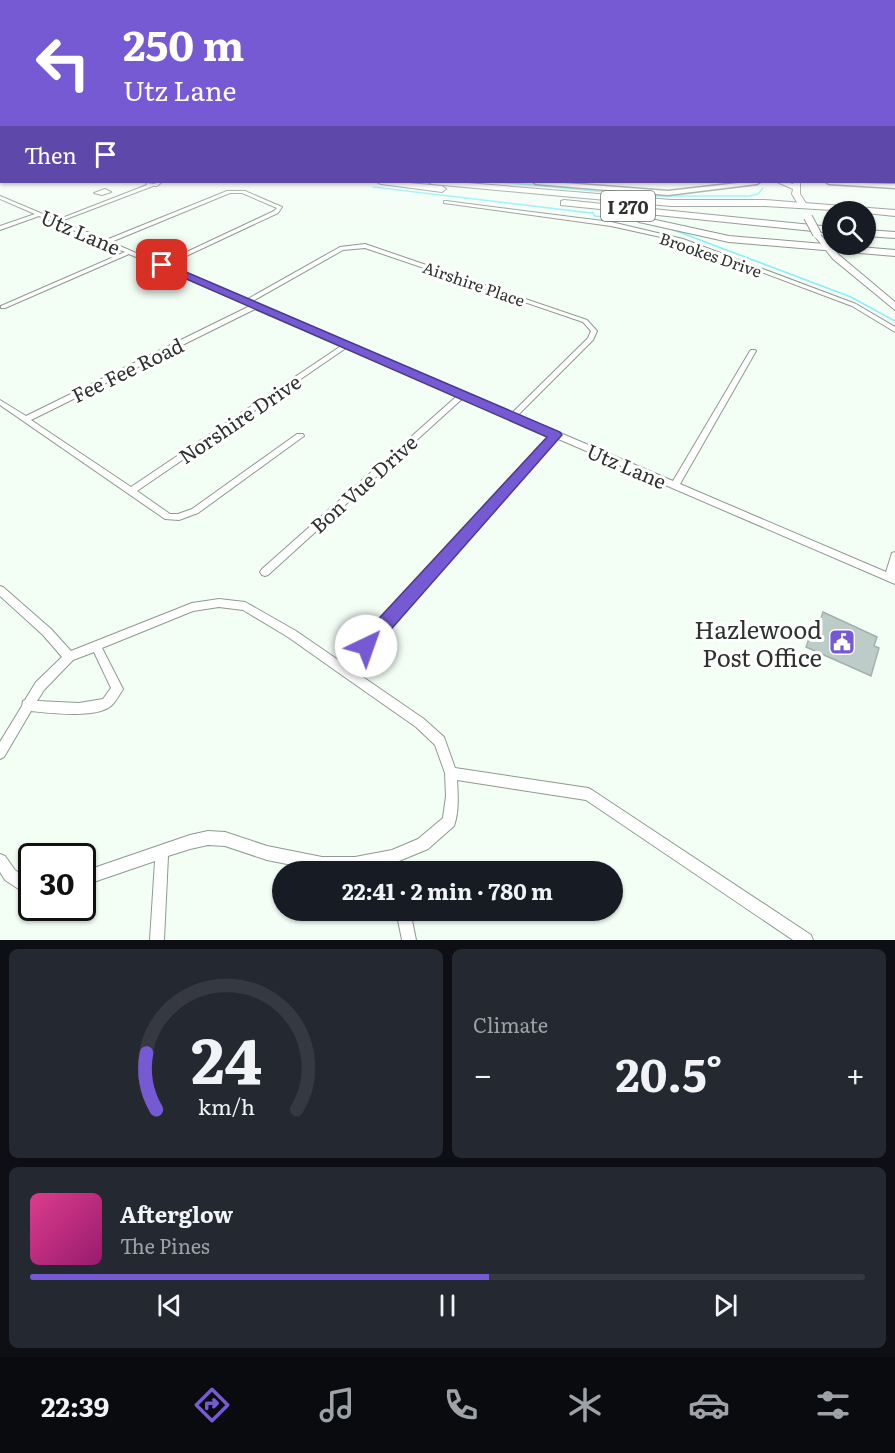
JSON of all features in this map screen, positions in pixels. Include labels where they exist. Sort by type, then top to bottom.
[{"type":"highway","name":"I 270","points":[[390,183],[596,207],[822,229]]},
{"type":"highway","name":"I 270","points":[[432,183],[652,209],[822,224]]},
{"type":"highway","points":[[443,183],[671,203],[783,204],[895,213]]},
{"type":"highway","points":[[769,204],[788,201],[796,188]]},
{"type":"highway","points":[[783,204],[793,202],[796,188]]},
{"type":"highway","points":[[596,207],[625,217],[729,239],[822,247]]},
{"type":"highway","points":[[876,228],[895,230]]},
{"type":"highway","points":[[876,234],[895,236]]},
{"type":"highway","points":[[781,243],[814,249],[836,257]]},
{"type":"highway","points":[[876,251],[895,253]]},
{"type":"main road","points":[[796,188],[808,217],[822,241]]},
{"type":"main road","points":[[836,257],[895,308]]},
{"type":"street","points":[[58,221],[151,183]]},
{"type":"street","points":[[546,183],[632,192],[683,192],[705,184],[721,188],[751,183]]},
{"type":"street","points":[[846,183],[895,186]]},
{"type":"street","points":[[107,242],[229,192],[243,192],[280,207],[276,212],[162,265]]},
{"type":"street","points":[[102,194],[113,200]]},
{"type":"street","name":"Utz Lane","points":[[0,197],[893,579]]},
{"type":"street","name":"Brookes Drive","points":[[446,202],[611,224],[681,240],[854,305],[895,330]]},
{"type":"street","points":[[0,228],[39,214]]},
{"type":"street","name":"Airshire Place","points":[[246,302],[342,248],[365,246],[585,321],[594,331],[591,339],[513,416]]},
{"type":"street","points":[[3,307],[130,252]]},
{"type":"street","name":"Fee Fee Road","points":[[26,418],[256,306]]},
{"type":"street","name":"Norshire Drive","points":[[131,491],[346,345]]},
{"type":"street","points":[[675,485],[753,351]]},
{"type":"street","name":"Bon Vue Drive","points":[[265,572],[462,395]]},
{"type":"street","points":[[0,402],[168,517],[179,518],[195,511],[300,436]]},
{"type":"street","points":[[366,646],[555,435]]},
{"type":"street","points":[[893,579],[895,556]]},
{"type":"street","points":[[0,590],[47,632],[69,657]]},
{"type":"street","points":[[1,750],[27,705],[54,669],[69,657],[192,607],[219,603],[245,606],[292,634],[420,723],[440,741],[451,773],[452,796],[449,821],[423,844],[392,857],[355,864],[322,864],[267,853],[217,838],[190,842],[96,874]]},
{"type":"street","points":[[27,705],[45,708],[91,707],[107,703],[117,689],[96,646]]},
{"type":"street","points":[[451,773],[588,794],[806,940]]},
{"type":"street","points":[[158,940],[162,852]]},
{"type":"street","points":[[392,857],[393,861]]},
{"type":"street","points":[[0,861],[10,875],[18,881]]},
{"type":"street","points":[[405,921],[409,940]]},
{"type":"building","name":"Hazlewood Post Office","points":[[823,612],[877,637],[874,646],[879,648],[871,676],[806,647],[810,636],[814,638]]},
{"type":"waterway","points":[[510,183],[647,196],[749,196],[758,194],[763,188]]},
{"type":"waterway","points":[[373,187],[591,213]]},
{"type":"waterway","points":[[592,212],[595,216],[642,222]]},
{"type":"waterway","points":[[671,229],[851,297],[895,321]]},
{"type":"place","name":"Hazlewood Post Office","points":[[842,642]]},
{"type":"route","points":[[162,265],[555,435],[366,646]]}]
